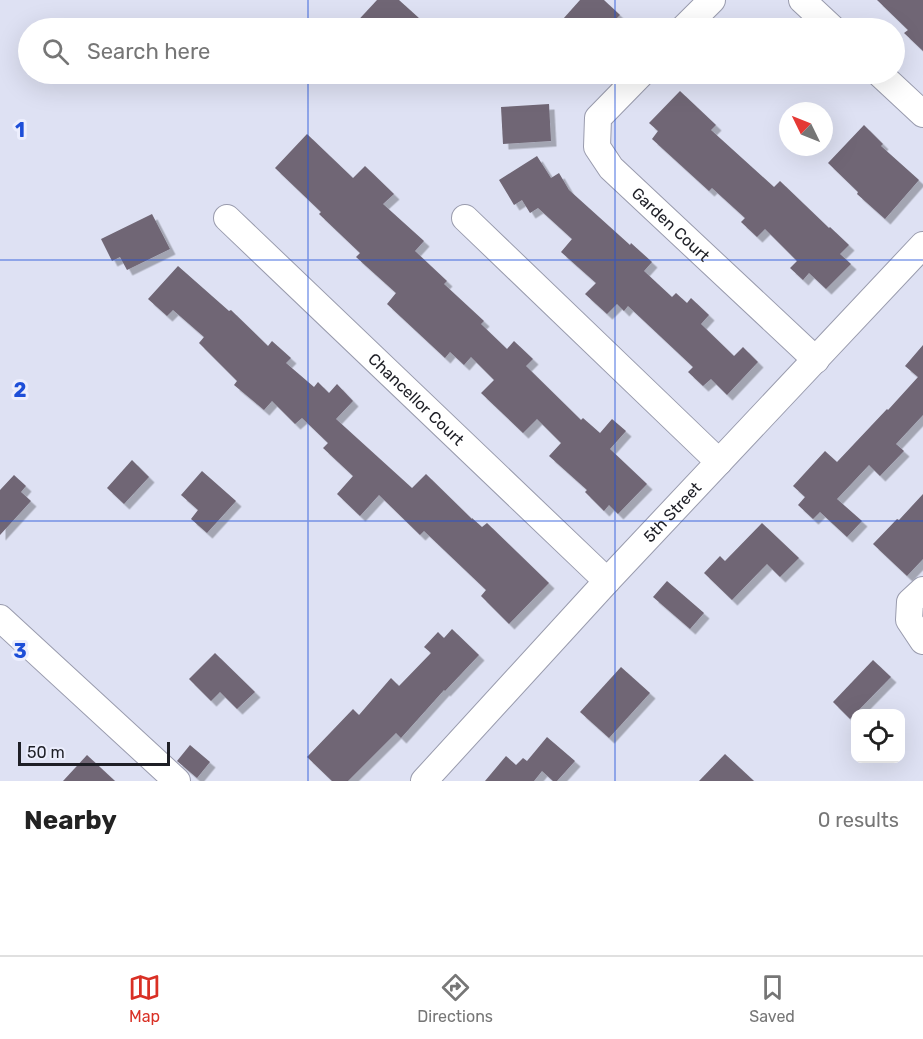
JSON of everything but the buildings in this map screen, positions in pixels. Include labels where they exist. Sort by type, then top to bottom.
[{"type":"street","points":[[694,18],[712,0]]},
{"type":"street","points":[[802,0],[821,18]]},
{"type":"street","name":"Garden Court","points":[[631,84],[598,118],[597,147],[611,168],[816,360]]},
{"type":"street","points":[[891,84],[923,114]]},
{"type":"street","name":"Chancellor Court","points":[[227,218],[607,581]]},
{"type":"street","points":[[465,218],[719,462]]},
{"type":"street","name":"5th Street","points":[[424,781],[607,581],[923,245]]},
{"type":"street","points":[[917,596],[909,620],[923,641]]},
{"type":"street","points":[[0,618],[177,781]]}]
